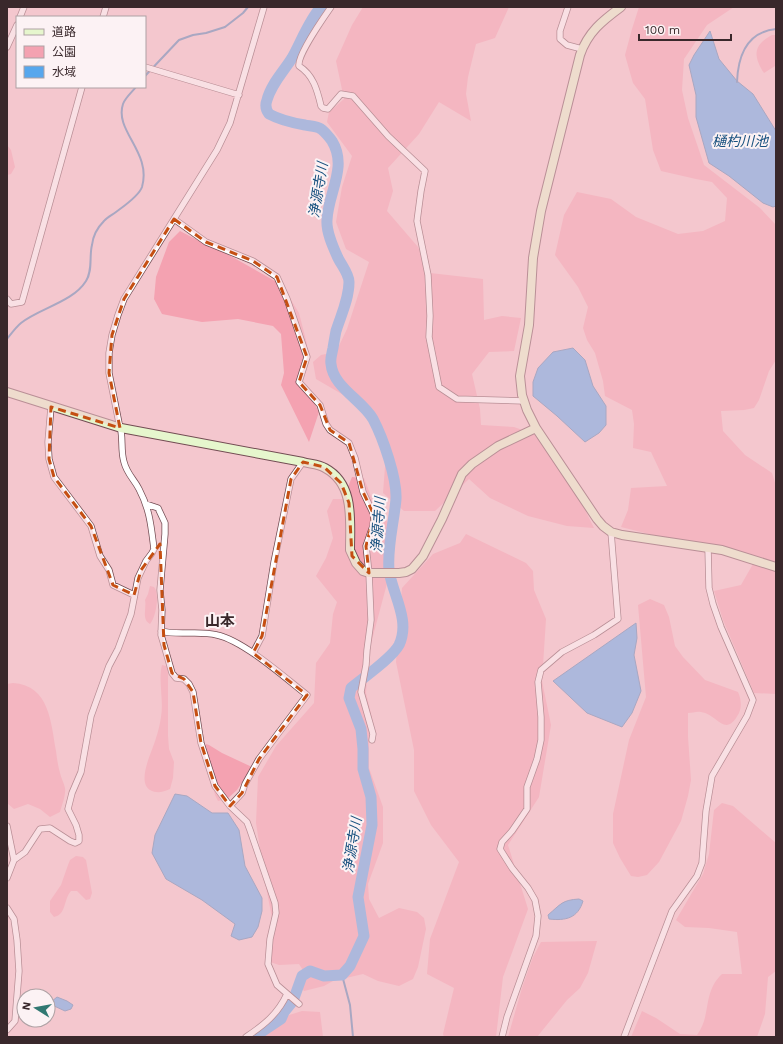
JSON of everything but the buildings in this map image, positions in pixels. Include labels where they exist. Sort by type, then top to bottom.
[{"type":"street","points":[[7,878],[14,860],[25,852],[40,829],[45,828],[54,830],[70,841],[75,843],[79,841],[76,825],[68,809],[72,793],[81,772],[91,716],[109,666],[118,649],[131,614],[134,595],[141,570],[154,549],[149,510],[138,487],[128,475],[124,461],[121,428],[109,373],[109,353],[112,335],[124,299],[217,150],[230,123],[264,7]]},
{"type":"street","points":[[331,7],[306,47],[298,63],[299,66],[306,71],[314,81],[320,106],[328,109],[341,94],[353,96],[388,136],[425,171],[417,221],[428,275],[430,316],[429,337],[439,387],[457,399],[524,401]]},
{"type":"street","points":[[568,7],[560,31],[560,39],[567,45],[582,49]]},
{"type":"street","points":[[621,7],[600,22],[589,36],[582,49],[541,212],[533,258],[529,324],[520,376],[522,395],[526,410],[536,428],[590,510],[603,526],[611,532],[729,552],[776,567]]},
{"type":"street","points":[[7,47],[16,29]]},
{"type":"street","points":[[146,67],[239,95]]},
{"type":"street","points":[[7,298],[11,304],[22,302],[82,88]]},
{"type":"street","points":[[174,219],[206,242],[254,261],[277,277],[287,299],[307,357],[299,382],[320,405],[326,424],[330,430],[349,443],[355,458],[363,492],[374,515],[366,546],[372,574],[371,620],[366,665],[361,692],[373,734],[372,740]]},
{"type":"street","points":[[7,392],[121,428],[324,467],[341,483],[349,504],[350,550],[352,556],[363,571],[372,574],[399,573],[412,569],[423,556],[442,519],[462,474],[472,464],[498,446],[536,428]]},
{"type":"street","points":[[51,407],[48,459],[54,477],[91,526],[100,556],[109,570],[113,585],[134,595]]},
{"type":"street","points":[[253,653],[262,636],[274,562],[291,479],[303,462]]},
{"type":"street","points":[[146,504],[158,508],[165,523],[160,590],[162,610],[161,631],[172,673],[176,678],[184,679],[189,684],[193,692],[201,743],[215,786],[248,826],[275,903],[276,914],[270,939],[268,964],[277,985],[299,1004]]},
{"type":"street","points":[[502,1037],[507,1017],[536,936],[538,916],[535,900],[500,849],[502,842],[512,831],[527,809],[527,787],[537,759],[541,740],[538,682],[541,670],[562,652],[594,635],[618,619],[611,532]]},
{"type":"street","points":[[624,1037],[672,911],[697,876],[702,863],[706,811],[712,776],[747,716],[753,700],[721,627],[713,604],[709,588],[708,548]]},
{"type":"street","points":[[161,631],[170,633],[216,634],[229,638],[253,653],[307,695],[259,759],[245,784],[242,793],[230,806]]},
{"type":"street","points":[[7,826],[14,860]]},
{"type":"street","points":[[7,908],[14,919],[19,970],[15,1021],[7,1030]]},
{"type":"street","points":[[246,1037],[264,1026],[279,1008],[286,994]]},
{"type":"highlighted area","points":[[174,219],[206,242],[253,261],[277,277],[307,357],[299,382],[320,405],[330,430],[349,443],[363,492],[374,515],[366,546],[369,573],[352,556],[349,503],[341,483],[324,467],[303,462],[291,479],[262,636],[253,653],[307,695],[259,759],[242,793],[230,806],[215,786],[201,743],[193,692],[184,679],[172,673],[164,645],[160,544],[141,570],[134,595],[113,585],[91,526],[54,477],[49,459],[51,407],[120,428],[109,373],[112,335],[124,299]]},
{"type":"green space","points":[[363,7],[509,7],[495,38],[476,44],[468,77],[466,94],[471,121],[439,102],[419,134],[388,168],[393,191],[387,211],[418,247],[430,273],[483,279],[484,320],[502,316],[521,318],[514,351],[489,352],[472,374],[480,409],[481,425],[514,427],[539,436],[564,467],[594,528],[567,526],[528,516],[490,498],[469,479],[435,511],[404,511],[383,493],[387,441],[364,407],[316,379],[313,362],[321,355],[336,352],[347,329],[369,262],[346,249],[336,222],[342,187],[352,156],[327,122],[329,112],[344,99],[336,61],[352,25]]},
{"type":"green space","points":[[639,7],[734,7],[707,25],[684,59],[682,90],[688,118],[704,165],[760,208],[776,225],[776,360],[769,371],[759,400],[754,408],[721,411],[723,431],[745,455],[772,473],[776,486],[776,694],[754,693],[723,620],[714,591],[741,585],[757,557],[719,545],[677,541],[621,527],[628,510],[631,488],[667,486],[651,452],[633,448],[634,424],[632,410],[605,396],[603,381],[595,353],[587,340],[583,328],[588,307],[578,287],[555,255],[564,215],[577,192],[611,199],[636,217],[678,234],[703,231],[725,221],[727,198],[712,182],[661,171],[653,150],[645,99],[633,83],[625,55]]},
{"type":"green space","points":[[772,35],[776,35],[776,65],[764,73],[758,61],[757,51],[761,43]]},
{"type":"green space","points":[[7,145],[11,150],[15,167],[11,174],[7,175]]},
{"type":"green space","points":[[180,231],[227,254],[282,285],[299,313],[307,344],[300,377],[319,412],[309,442],[281,385],[284,373],[281,334],[273,326],[238,319],[202,322],[162,314],[154,299],[156,277],[169,242]]},
{"type":"green space","points":[[352,477],[364,478],[377,512],[388,522],[393,561],[369,651],[366,693],[372,718],[369,740],[369,768],[383,807],[383,843],[368,884],[369,899],[379,918],[399,908],[417,912],[424,918],[426,929],[418,967],[413,979],[399,986],[378,981],[363,974],[333,981],[324,986],[304,991],[301,987],[306,975],[299,964],[279,965],[270,962],[266,943],[273,923],[256,823],[258,777],[276,746],[314,703],[316,663],[330,643],[333,614],[337,602],[316,576],[326,558],[333,538],[327,511],[333,499],[343,499]]},
{"type":"green space","points":[[466,534],[526,563],[533,571],[534,590],[546,619],[542,681],[551,725],[539,797],[508,845],[528,909],[503,977],[496,1037],[444,1037],[443,1034],[454,988],[427,974],[430,939],[459,862],[431,825],[414,791],[414,750],[396,662],[402,588],[433,554],[460,543]]},
{"type":"green space","points":[[150,586],[154,587],[156,590],[157,600],[154,616],[150,624],[147,622],[145,616],[145,600]]},
{"type":"green space","points":[[650,599],[664,605],[669,617],[675,646],[683,657],[705,680],[738,692],[741,705],[739,713],[734,721],[726,725],[707,714],[699,712],[688,713],[691,780],[681,821],[659,862],[647,875],[638,877],[631,876],[613,843],[613,814],[629,740],[646,697],[638,605]]},
{"type":"green space","points":[[162,665],[168,668],[168,736],[169,749],[174,762],[173,778],[170,789],[158,792],[150,790],[146,786],[145,773],[160,725],[162,711]]},
{"type":"green space","points":[[13,683],[25,685],[35,691],[42,698],[50,718],[60,775],[65,786],[65,791],[60,812],[50,817],[40,809],[28,804],[14,809],[7,803],[7,684]]},
{"type":"green space","points":[[206,744],[252,767],[237,790],[227,799],[218,801],[215,795],[204,748]]},
{"type":"green space","points":[[722,803],[733,806],[776,843],[776,971],[768,977],[765,1014],[757,1037],[631,1037],[642,1011],[656,1018],[680,1034],[697,1035],[702,1027],[709,996],[716,981],[722,974],[742,974],[737,932],[709,928],[685,927],[676,920],[703,874],[709,854],[714,810]]},
{"type":"green space","points":[[76,856],[83,857],[86,860],[92,893],[90,899],[86,900],[77,891],[71,891],[63,910],[54,917],[50,912],[50,901],[61,885],[70,860]]},
{"type":"green space","points":[[597,941],[588,973],[580,988],[567,1000],[537,1037],[508,1037],[522,988],[533,957],[541,942]]},
{"type":"green space","points":[[302,1011],[320,1012],[323,1037],[258,1037],[275,1028],[286,1016]]},
{"type":"water","name":"樋杓川池","points":[[710,31],[719,59],[737,81],[753,94],[776,131],[776,206],[773,207],[763,203],[729,176],[709,163],[696,117],[696,95],[689,65]]},
{"type":"water","points":[[573,348],[585,360],[593,386],[606,406],[606,425],[599,433],[585,442],[533,396],[533,382],[538,368],[553,352]]},
{"type":"water","points":[[636,623],[637,638],[634,655],[641,691],[632,713],[622,727],[587,713],[553,681]]},
{"type":"water","points":[[175,794],[187,796],[212,813],[228,813],[239,830],[245,866],[262,898],[262,911],[258,927],[252,937],[239,940],[231,936],[235,924],[202,900],[166,879],[152,853],[155,835]]},
{"type":"water","points":[[579,899],[583,901],[581,907],[575,915],[566,919],[549,919],[548,915],[562,903],[569,900]]},
{"type":"water","points":[[56,998],[67,1001],[73,1005],[71,1009],[65,1011],[56,1007]]},
{"type":"waterway","points":[[146,75],[179,40],[225,27],[243,13],[248,7]]},
{"type":"waterway","name":"浄源寺川","points":[[254,1037],[281,1019],[284,1012],[293,1001],[302,976],[310,971],[324,976],[342,975],[350,966],[364,936],[358,897],[372,825],[371,797],[363,769],[361,729],[349,698],[351,688],[384,662],[399,645],[403,626],[400,607],[389,570],[390,543],[396,499],[392,469],[385,447],[373,419],[337,380],[331,364],[336,331],[349,288],[347,273],[332,244],[327,225],[328,210],[338,170],[336,151],[332,141],[321,129],[278,118],[269,114],[266,107],[266,102],[271,89],[292,58],[309,25],[321,7]]},
{"type":"waterway","points":[[737,82],[739,63],[751,40],[766,31],[776,29]]},
{"type":"waterway","points":[[7,339],[21,323],[37,313],[65,300],[80,288],[88,277],[91,249],[98,229],[107,218],[131,201],[142,187],[144,174],[142,163],[128,133],[122,114],[124,102],[135,88]]},
{"type":"waterway","points":[[342,975],[350,1005],[353,1037]]},
{"type":"district","name":"山本","points":[[220,621]]}]
